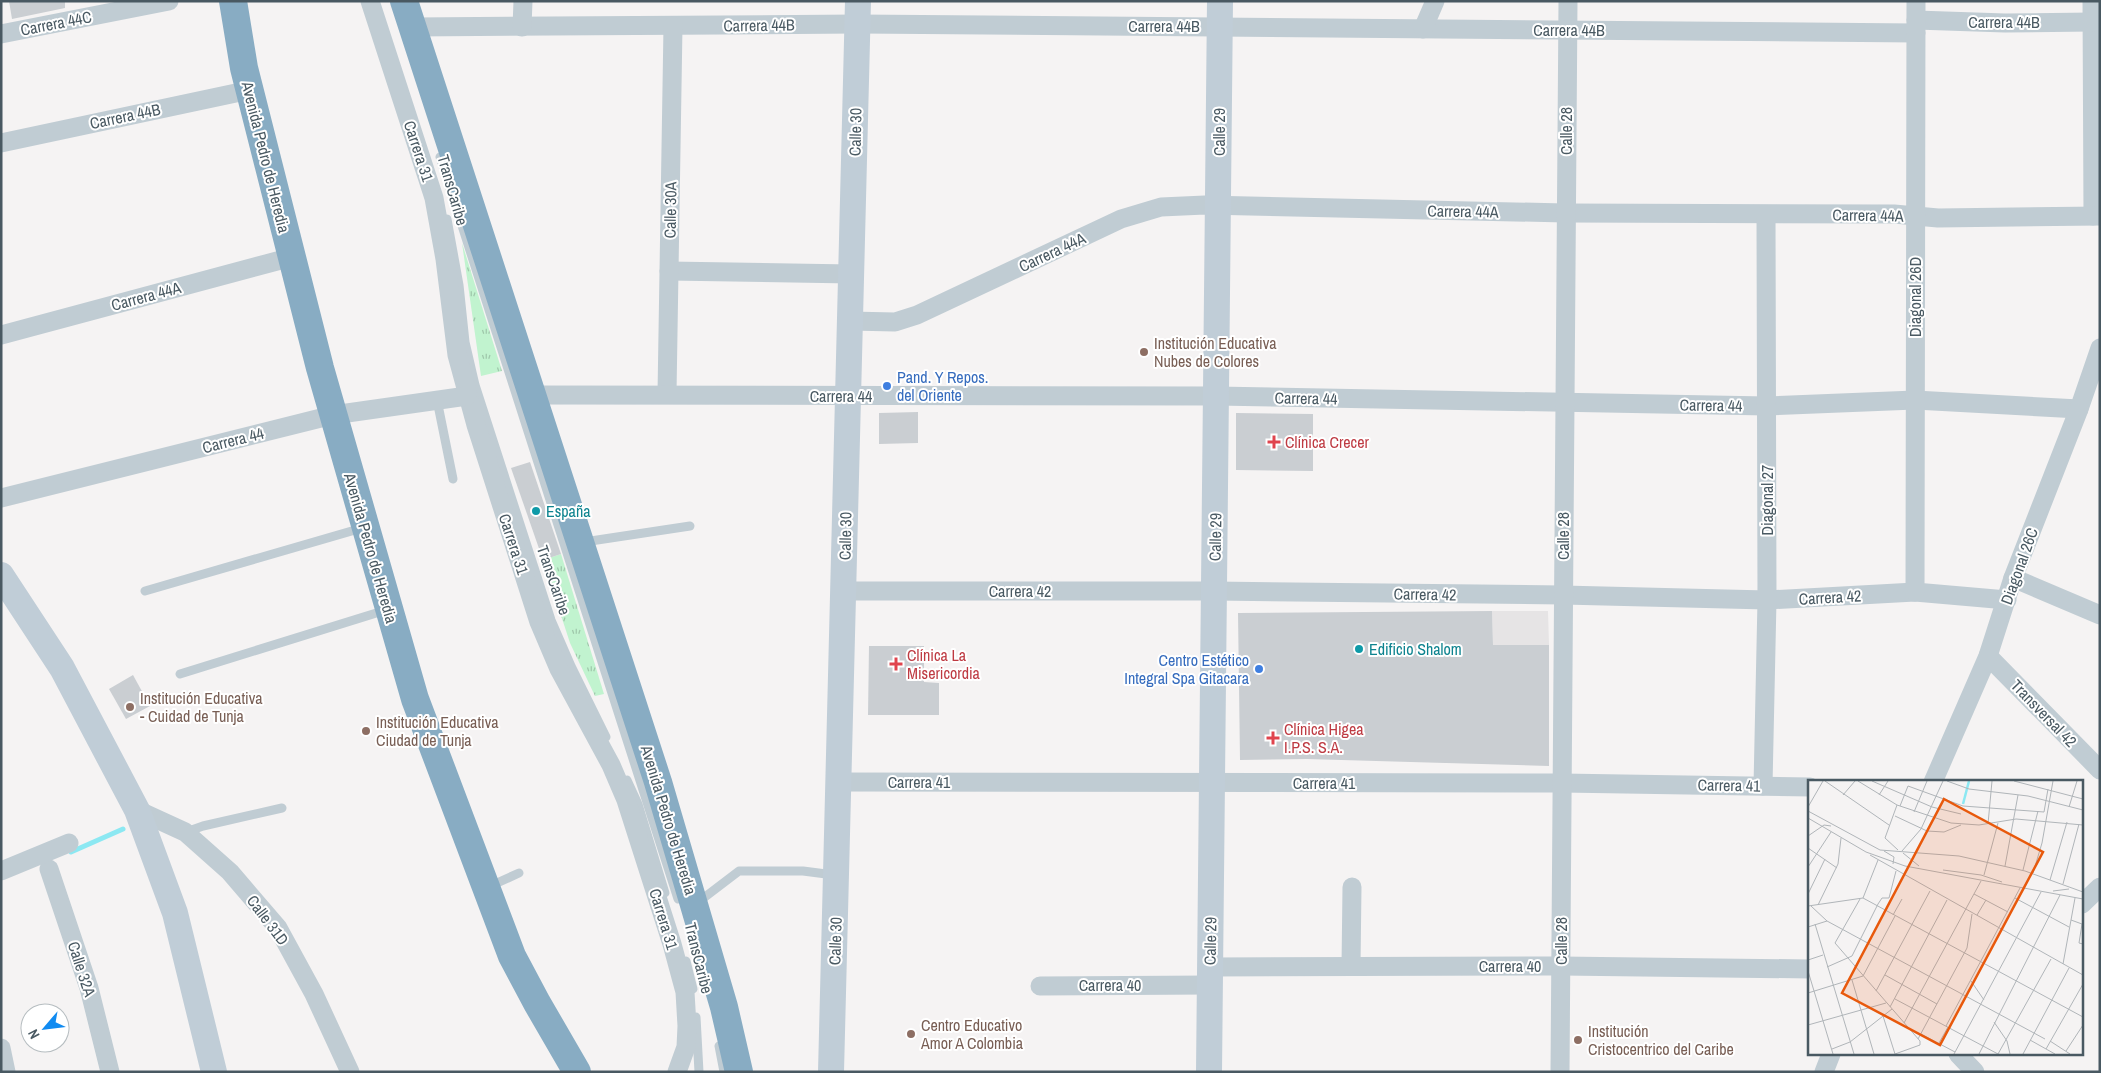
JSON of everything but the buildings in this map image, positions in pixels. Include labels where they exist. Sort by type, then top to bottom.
[{"type":"highway","name":"Avenida Pedro de Heredia","points":[[232,1],[250,90],[333,415],[417,706],[512,956],[537,1004],[577,1072]]},
{"type":"highway","name":"Avenida Pedro de Heredia","points":[[404,1],[658,782],[688,907],[724,1007],[739,1072]]},
{"type":"street","name":"Carrera 44C","points":[[1,34],[169,1]]},
{"type":"street","name":"Carrera 31","points":[[370,1],[434,198],[445,259],[457,355],[467,396],[539,622],[559,669],[611,765],[626,800],[669,934],[684,992],[686,1026],[686,1047],[677,1072]]},
{"type":"street","points":[[522,27],[523,1]]},
{"type":"street","name":"Calle 29","points":[[1209,1072],[1220,1]]},
{"type":"street","points":[[1423,29],[1435,1]]},
{"type":"street","name":"Calle 28","points":[[1560,1072],[1568,1]]},
{"type":"street","name":"Diagonal 26D","points":[[1915,592],[1916,1]]},
{"type":"street","points":[[2092,1],[2096,216]]},
{"type":"street","name":"Carrera 44B","points":[[413,27],[673,26],[858,13],[1220,27],[1423,29],[1567,30],[1916,27],[2092,22]]},
{"type":"street","name":"Calle 30","points":[[831,1072],[858,13]]},
{"type":"street","name":"Calle 30A","points":[[667,394],[673,26]]},
{"type":"street","name":"Carrera 44B","points":[[1,142],[250,90]]},
{"type":"street","name":"Carrera 44A","points":[[850,322],[895,322],[917,315],[1137,214],[1161,208],[1219,206],[1565,214],[1916,216],[1938,218],[2096,216]]},
{"type":"street","name":"Diagonal 27","points":[[1763,786],[1767,600],[1766,215]]},
{"type":"street","name":"Carrera 44A","points":[[1,335],[292,257]]},
{"type":"street","points":[[669,271],[852,274]]},
{"type":"street","name":"Diagonal 26C","points":[[1934,780],[1988,656],[2013,578],[2079,408],[2100,348]]},
{"type":"street","name":"Carrera 44","points":[[533,395],[1216,396],[1766,406],[1915,400],[2079,408]]},
{"type":"street","name":"Carrera 44","points":[[1,498],[333,415],[467,396]]},
{"type":"street","points":[[2013,578],[2100,615]]},
{"type":"street","points":[[5,587],[62,668],[137,810],[175,913],[214,1072]]},
{"type":"street","name":"Carrera 42","points":[[843,592],[1214,591],[1563,595],[1767,600],[1915,592],[2007,600]]},
{"type":"street","name":"Transversal 42","points":[[1988,656],[2100,770]]},
{"type":"street","name":"Carrera 41","points":[[839,782],[1562,783],[1808,787]]},
{"type":"street","name":"Calle 31D","points":[[137,810],[185,832],[230,872],[278,928],[314,994],[350,1072]]},
{"type":"street","points":[[1,870],[69,843]]},
{"type":"street","name":"Calle 32A","points":[[49,869],[89,988],[110,1072]]},
{"type":"street","points":[[1352,887],[1352,966]]},
{"type":"street","points":[[2084,902],[2100,887]]},
{"type":"street","name":"Carrera 40","points":[[1040,986],[1352,966],[1808,969]]},
{"type":"street","points":[[1,1048],[6,1072]]},
{"type":"street","points":[[1824,1072],[1830,1056]]},
{"type":"street","points":[[1960,1056],[1975,1072]]},
{"type":"lane","name":"TransCaribe","points":[[378,1],[437,182],[454,255],[468,356],[475,385],[524,538],[559,640],[638,804],[685,957],[694,999],[699,1072]]},
{"type":"lane","name":"TransCaribe","points":[[436,144],[688,907]]},
{"type":"lane","points":[[436,400],[453,479]]},
{"type":"lane","points":[[581,543],[690,526]]},
{"type":"lane","points":[[145,591],[365,527]]},
{"type":"lane","points":[[180,674],[389,609]]},
{"type":"lane","points":[[185,832],[203,826],[282,808]]},
{"type":"lane","points":[[688,907],[739,871],[803,871],[836,875]]},
{"type":"lane","points":[[486,888],[519,873]]},
{"type":"lane","points":[[717,1036],[724,1072]]},
{"type":"shaded area","points":[[1492,611],[1548,611],[1549,645],[1493,645]]},
{"type":"green space","points":[[462,243],[502,371],[481,376]]},
{"type":"green space","points":[[561,554],[604,694],[595,696],[570,643],[543,560]]},
{"type":"waterway","points":[[71,852],[123,829]]},
{"type":"place","name":"Institución Educativa Nubes de Colores","points":[[1144,352]]},
{"type":"place","name":"Pand. Y Repos. del Oriente","points":[[887,386]]},
{"type":"place","name":"Clínica Crecer","points":[[1274,442]]},
{"type":"place","name":"España","points":[[536,511]]},
{"type":"place","name":"Edificio Shalom","points":[[1359,649]]},
{"type":"place","name":"Clínica La Misericordia","points":[[896,664]]},
{"type":"place","name":"Centro Estético Integral Spa Gitacara","points":[[1259,669]]},
{"type":"place","name":"Institución Educativa - Cuidad de Tunja","points":[[130,707]]},
{"type":"place","name":"Institución Educativa Ciudad de Tunja","points":[[366,731]]},
{"type":"place","name":"Clínica Higea I.P.S. S.A.","points":[[1273,738]]},
{"type":"place","name":"Centro Educativo Amor A Colombia","points":[[911,1034]]},
{"type":"place","name":"Institución Cristocentrico del Caribe","points":[[1578,1040]]}]
